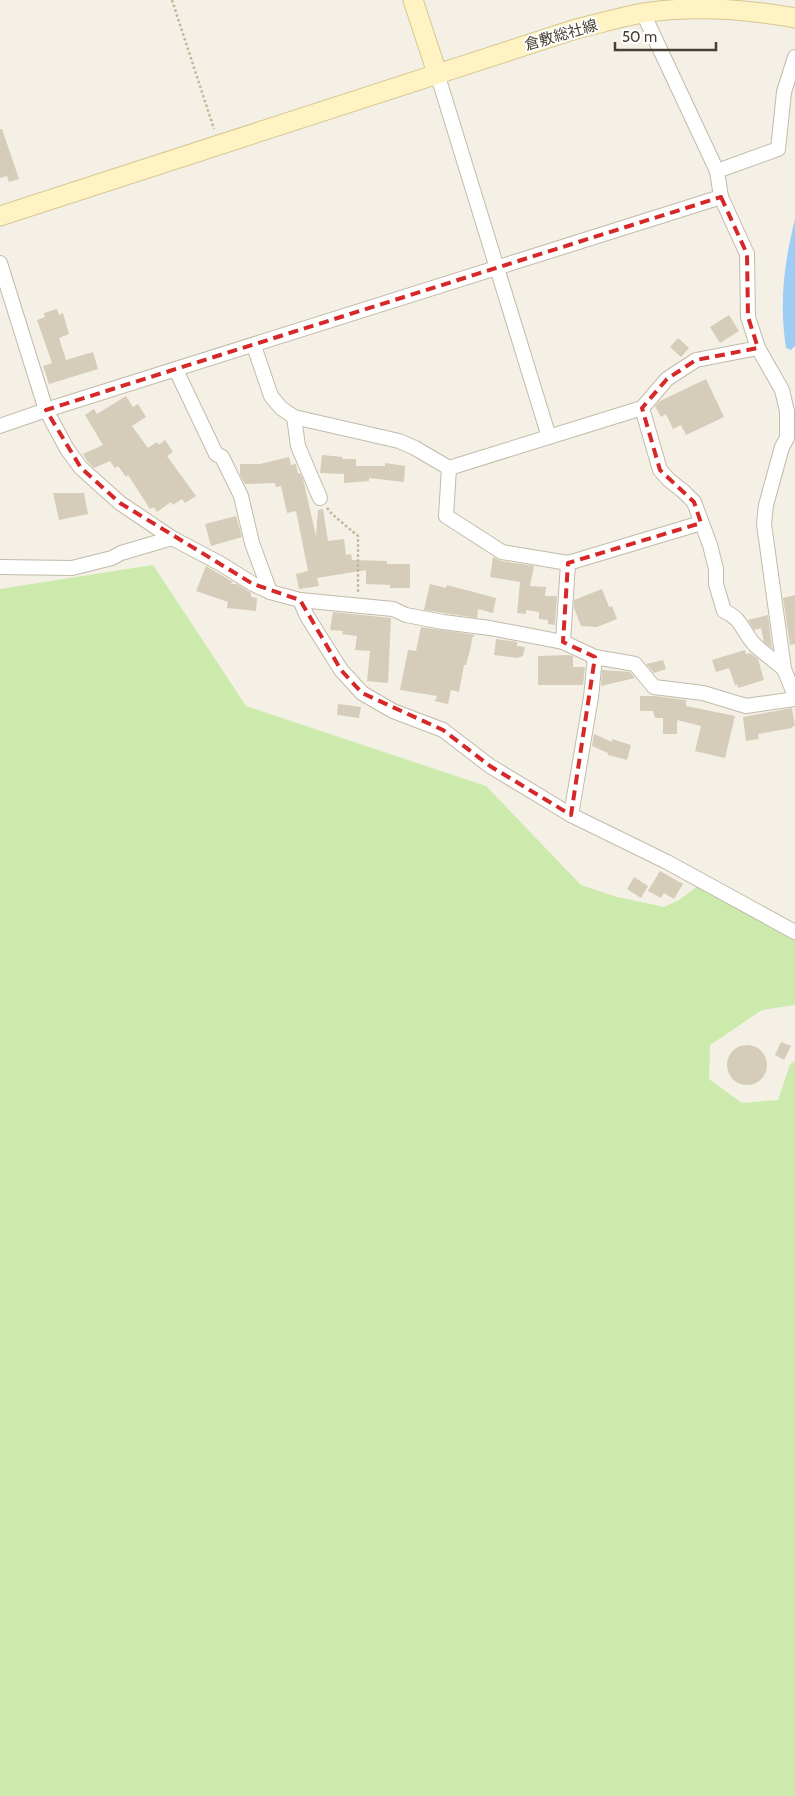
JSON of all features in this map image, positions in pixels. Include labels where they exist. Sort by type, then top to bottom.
[{"type":"street","points":[[413,0],[549,437]]},
{"type":"street","name":"倉敷総社線","points":[[0,216],[576,29],[643,13],[709,8],[732,9],[795,18]]},
{"type":"street","points":[[0,262],[46,410],[67,449],[81,468],[120,503],[172,538],[221,564],[253,584],[270,592],[300,600],[393,609],[406,615],[563,642],[595,657],[635,664],[654,687],[703,693],[746,706],[795,698],[784,669],[764,524],[766,505],[782,447],[791,441],[782,390],[758,348],[748,317],[747,254],[721,197],[717,171],[643,13]]},
{"type":"street","points":[[717,171],[778,149],[784,92],[795,57]]},
{"type":"street","points":[[0,426],[721,197]]},
{"type":"street","points":[[254,346],[271,396],[281,408],[294,417],[399,441],[449,468],[642,408],[667,379],[696,360],[758,348]]},
{"type":"street","points":[[176,370],[216,454],[222,457],[241,496],[252,543],[270,592]]},
{"type":"street","points":[[642,408],[660,470],[668,480],[694,502],[710,545],[716,569],[716,584],[724,611],[738,619],[744,632],[756,646],[784,669]]},
{"type":"street","points":[[294,417],[298,446],[320,498]]},
{"type":"street","points":[[449,468],[446,516],[502,552],[568,563],[701,523]]},
{"type":"street","points":[[0,567],[72,568],[112,558],[121,553],[172,538]]},
{"type":"street","points":[[563,642],[568,563]]},
{"type":"street","points":[[300,600],[307,616],[341,670],[362,693],[393,710],[443,730],[490,766],[571,815],[667,862],[795,932]]},
{"type":"street","points":[[571,815],[591,697],[595,657]]},
{"type":"path","points":[[172,0],[218,145]]},
{"type":"path","points":[[320,498],[332,514],[358,536],[358,605]]},
{"type":"highlighted area","points":[[721,197],[747,254],[748,317],[758,348],[696,360],[667,379],[642,408],[660,470],[694,502],[701,523],[568,563],[563,642],[595,657],[571,815],[490,766],[443,730],[362,693],[341,670],[300,600],[253,584],[120,503],[81,468],[46,410]]},
{"type":"green space","points":[[153,565],[246,706],[486,786],[581,885],[617,897],[664,907],[679,900],[698,886],[795,940],[795,1005],[762,1010],[710,1045],[709,1079],[742,1103],[778,1100],[790,1064],[795,1061],[795,1796],[0,1796],[0,589]]},
{"type":"water","points":[[795,219],[795,346],[791,350],[786,348],[783,299],[785,267]]},
{"type":"building","points":[[0,129],[2,129],[19,179],[9,182],[7,176],[0,178]]},
{"type":"building","points":[[57,309],[59,315],[63,313],[69,334],[59,338],[66,360],[93,352],[98,369],[49,384],[43,366],[52,363],[37,320],[45,317],[44,313]]},
{"type":"building","points":[[729,315],[739,331],[720,343],[710,327]]},
{"type":"building","points":[[678,338],[689,348],[681,357],[670,347]]},
{"type":"building","points":[[706,379],[724,417],[686,435],[681,425],[673,429],[666,414],[661,417],[655,406],[660,401]]},
{"type":"building","points":[[126,396],[133,407],[138,404],[146,417],[132,426],[148,448],[157,442],[159,445],[165,440],[173,452],[167,456],[196,496],[185,503],[182,499],[173,505],[171,502],[157,512],[154,507],[150,509],[128,475],[126,477],[118,466],[115,468],[110,461],[94,468],[83,454],[103,445],[85,415],[94,409],[97,414]]},
{"type":"building","points":[[322,455],[343,457],[342,459],[356,459],[356,466],[385,466],[385,463],[405,466],[404,482],[369,478],[369,481],[344,483],[344,474],[320,473]]},
{"type":"building","points":[[289,457],[291,465],[296,464],[298,474],[300,473],[303,479],[316,536],[318,510],[323,509],[328,541],[344,539],[346,555],[351,554],[352,560],[387,561],[387,564],[410,564],[410,588],[390,588],[390,585],[366,584],[366,570],[317,578],[319,586],[299,589],[296,574],[308,571],[296,511],[287,513],[281,486],[276,487],[275,483],[245,484],[240,475],[240,464],[260,464]]},
{"type":"building","points":[[53,493],[84,493],[88,514],[59,520]]},
{"type":"building","points":[[236,516],[242,537],[211,546],[205,524]]},
{"type":"building","points":[[493,557],[501,561],[534,566],[530,586],[546,587],[545,596],[557,596],[555,625],[548,624],[548,620],[539,619],[539,612],[526,610],[526,614],[517,613],[520,582],[490,577]]},
{"type":"building","points":[[206,566],[233,582],[230,584],[237,584],[251,593],[251,597],[257,598],[256,611],[227,608],[228,602],[196,591]]},
{"type":"building","points":[[430,584],[446,588],[447,585],[496,598],[493,613],[478,609],[477,618],[424,610]]},
{"type":"building","points":[[602,589],[609,607],[612,606],[617,619],[597,627],[581,626],[574,608],[574,600]]},
{"type":"building","points":[[795,595],[795,644],[790,645],[783,598]]},
{"type":"building","points":[[333,612],[391,618],[388,683],[367,681],[370,651],[355,650],[357,636],[342,634],[343,631],[330,630]]},
{"type":"building","points":[[768,615],[772,648],[764,642],[761,628],[754,630],[748,620]]},
{"type":"building","points":[[421,627],[475,635],[472,638],[466,665],[464,665],[459,692],[451,690],[448,704],[435,701],[437,696],[400,690],[408,650],[416,651]]},
{"type":"building","points":[[496,639],[517,642],[517,646],[525,647],[523,656],[517,658],[494,655]]},
{"type":"building","points":[[745,650],[746,654],[750,653],[758,659],[764,680],[738,688],[737,684],[735,685],[729,668],[716,672],[712,660]]},
{"type":"building","points":[[538,656],[573,656],[573,667],[585,667],[583,685],[538,685]]},
{"type":"building","points":[[663,660],[666,669],[654,673],[646,664]]},
{"type":"building","points":[[602,670],[630,672],[635,678],[601,686]]},
{"type":"building","points":[[640,696],[686,700],[686,706],[735,716],[725,758],[695,751],[701,726],[677,720],[677,734],[663,734],[663,718],[655,718],[653,711],[640,711]]},
{"type":"building","points":[[338,704],[361,707],[359,718],[337,715]]},
{"type":"building","points":[[792,708],[795,726],[758,734],[759,739],[746,741],[743,717]]},
{"type":"building","points":[[594,734],[612,742],[612,739],[631,745],[627,760],[608,755],[608,753],[592,746]]},
{"type":"building","points":[[660,871],[683,884],[674,899],[664,893],[661,898],[648,891]]},
{"type":"building","points":[[634,877],[648,886],[641,898],[627,889]]},
{"type":"building","points":[[781,1042],[791,1046],[784,1060],[775,1055]]},
{"type":"building","points":[[751,1045],[758,1048],[764,1054],[767,1065],[766,1073],[758,1082],[751,1085],[743,1085],[736,1082],[728,1073],[727,1061],[730,1054],[739,1046]]}]
